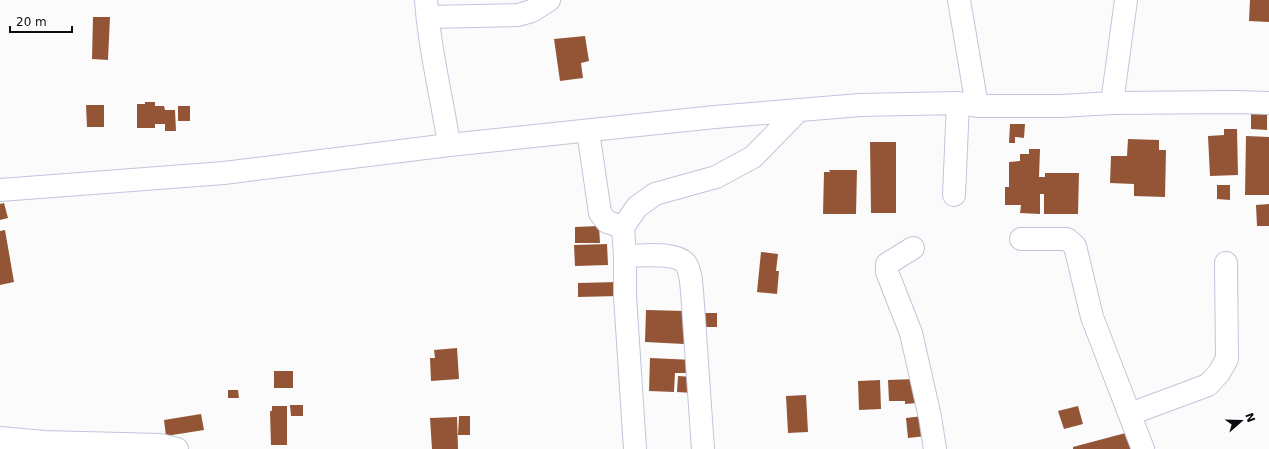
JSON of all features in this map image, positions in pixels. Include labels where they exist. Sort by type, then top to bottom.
[{"type":"street","points":[[449,145],[427,8],[518,15],[532,11],[549,0]]},
{"type":"street","points":[[954,195],[968,104],[959,0]]},
{"type":"street","points":[[1112,103],[1126,0]]},
{"type":"street","points":[[0,190],[224,173],[449,145],[860,105],[968,104],[1060,106],[1112,103],[1269,103]]},
{"type":"street","points":[[635,449],[625,296],[623,227],[637,207],[655,194],[716,177],[753,157],[799,110]]},
{"type":"street","points":[[588,131],[600,213],[607,222],[623,227]]},
{"type":"street","points":[[1021,239],[1067,239],[1075,246],[1092,318],[1143,449]]},
{"type":"street","points":[[913,248],[887,264],[887,272],[910,333],[930,417],[935,449]]},
{"type":"street","points":[[625,256],[661,256],[676,258],[685,263],[688,268],[692,291],[703,449]]},
{"type":"street","points":[[1130,414],[1208,385],[1224,366],[1227,359],[1226,264]]},
{"type":"street","points":[[0,438],[44,442],[160,445],[177,449]]},
{"type":"building","points":[[1250,0],[1269,0],[1269,22],[1249,21]]},
{"type":"building","points":[[93,17],[110,17],[108,60],[92,59]]},
{"type":"building","points":[[585,36],[589,61],[581,63],[583,78],[560,81],[554,39]]},
{"type":"building","points":[[145,102],[155,102],[155,106],[164,106],[165,110],[175,110],[176,131],[165,131],[165,124],[155,124],[155,128],[137,128],[137,104],[145,104]]},
{"type":"building","points":[[86,105],[104,105],[104,127],[87,127]]},
{"type":"building","points":[[178,106],[190,106],[190,121],[178,121]]},
{"type":"building","points":[[1251,108],[1267,108],[1267,130],[1251,129]]},
{"type":"building","points":[[1010,124],[1025,124],[1024,138],[1015,137],[1015,143],[1009,143]]},
{"type":"building","points":[[1224,129],[1237,129],[1238,175],[1210,176],[1208,136],[1224,135]]},
{"type":"building","points":[[1246,136],[1269,137],[1269,195],[1245,195]]},
{"type":"building","points":[[1128,139],[1159,140],[1159,150],[1166,150],[1165,197],[1134,196],[1134,184],[1110,183],[1111,156],[1127,156]]},
{"type":"building","points":[[870,142],[896,142],[896,213],[871,213]]},
{"type":"building","points":[[1029,149],[1040,149],[1039,177],[1045,177],[1045,173],[1079,173],[1078,214],[1044,214],[1044,194],[1040,194],[1040,214],[1020,213],[1021,205],[1005,205],[1005,187],[1009,187],[1009,162],[1020,161],[1020,154],[1029,154]]},
{"type":"building","points":[[829,170],[857,170],[856,214],[823,214],[824,172],[830,172]]},
{"type":"building","points":[[1217,185],[1230,185],[1230,200],[1217,199]]},
{"type":"building","points":[[4,203],[8,218],[0,220],[0,204]]},
{"type":"building","points":[[1269,204],[1269,226],[1257,226],[1256,205]]},
{"type":"building","points":[[599,226],[600,243],[575,243],[575,227]]},
{"type":"building","points":[[5,230],[14,282],[0,285],[0,231]]},
{"type":"building","points":[[607,244],[608,265],[575,266],[574,245]]},
{"type":"building","points":[[761,252],[778,254],[776,271],[779,271],[777,294],[757,292]]},
{"type":"building","points":[[618,282],[618,296],[578,297],[578,283]]},
{"type":"building","points":[[646,310],[686,311],[684,344],[645,342]]},
{"type":"building","points":[[702,313],[717,313],[717,327],[702,327]]},
{"type":"building","points":[[457,348],[459,379],[431,381],[430,358],[435,358],[434,350]]},
{"type":"building","points":[[650,358],[694,360],[694,373],[675,373],[674,392],[649,391]]},
{"type":"building","points":[[274,371],[293,371],[293,388],[274,388]]},
{"type":"building","points":[[678,376],[693,377],[693,393],[677,392]]},
{"type":"building","points":[[916,379],[917,403],[905,404],[905,401],[889,401],[888,380]]},
{"type":"building","points":[[880,380],[881,409],[859,410],[858,381]]},
{"type":"building","points":[[228,390],[238,390],[239,398],[228,398]]},
{"type":"building","points":[[806,395],[808,432],[788,433],[786,396]]},
{"type":"building","points":[[290,405],[303,405],[303,416],[291,416]]},
{"type":"building","points":[[272,406],[287,406],[287,445],[271,445],[270,411],[272,411]]},
{"type":"building","points":[[1078,406],[1083,424],[1064,429],[1058,411]]},
{"type":"building","points":[[201,414],[204,430],[166,436],[164,420]]},
{"type":"building","points":[[459,416],[470,416],[470,435],[458,435]]},
{"type":"building","points":[[923,416],[926,436],[908,438],[906,418]]},
{"type":"building","points":[[457,417],[458,449],[432,449],[430,418]]},
{"type":"building","points":[[1133,431],[1138,449],[1073,449],[1073,447]]}]
